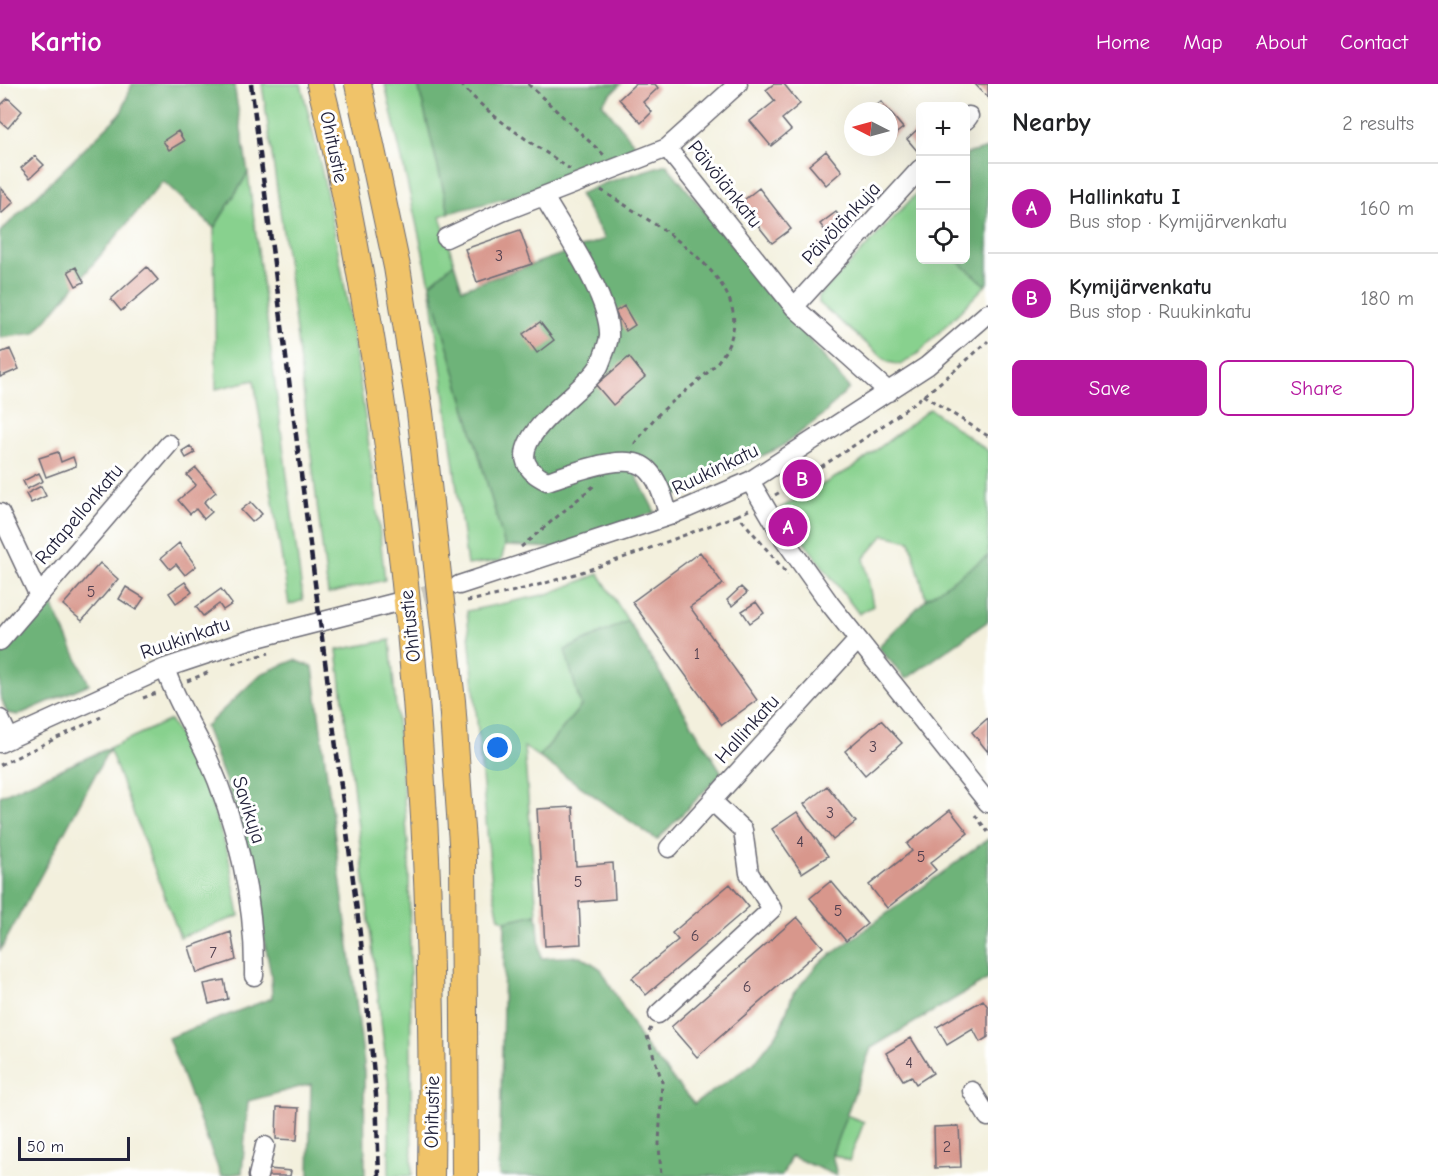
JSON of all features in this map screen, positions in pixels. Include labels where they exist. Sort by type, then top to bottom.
[{"type":"highway","name":"Ohitustie","points":[[320,84],[360,272],[385,420],[418,704],[428,857],[432,1062],[431,1176]]},
{"type":"highway","name":"Ohitustie","points":[[358,84],[397,267],[418,401],[452,701],[463,857],[465,1176]]},
{"type":"street","points":[[667,148],[738,84]]},
{"type":"street","name":"Päivölänkatu","points":[[446,238],[502,212],[667,148],[794,307],[889,392]]},
{"type":"street","name":"Päivölänkuja","points":[[794,307],[916,174]]},
{"type":"street","points":[[544,197],[596,286],[604,310],[609,338],[599,367],[580,389],[537,426],[527,448],[527,461],[538,477],[547,481],[622,460],[637,463],[648,470],[659,486],[669,516]]},
{"type":"street","name":"Ruukinkatu","points":[[459,594],[669,516],[750,481],[927,366],[988,313]]},
{"type":"street","name":"Ratapellonkatu","points":[[0,641],[169,444]]},
{"type":"street","points":[[750,481],[761,503],[858,640],[988,803]]},
{"type":"street","points":[[0,513],[39,596]]},
{"type":"street","name":"Ruukinkatu","points":[[4,740],[165,668],[249,640],[394,603]]},
{"type":"street","name":"Hallinkatu","points":[[669,848],[858,640]]},
{"type":"street","name":"Savikuja","points":[[165,668],[171,687],[206,754],[239,849],[252,923],[254,976]]},
{"type":"street","points":[[0,718],[4,740]]},
{"type":"street","points":[[658,1014],[772,909],[749,873],[743,830],[712,801]]},
{"type":"street","points":[[972,1090],[988,1117]]},
{"type":"street","points":[[258,1176],[266,1146]]},
{"type":"path","points":[[461,84],[473,99],[500,119],[585,180],[664,231],[701,260],[724,286],[733,307],[731,335],[715,364],[656,417],[622,460]]},
{"type":"path","points":[[528,84],[617,168]]},
{"type":"path","points":[[459,594],[509,594],[562,580],[738,515],[834,460],[923,395],[988,341]]},
{"type":"path","points":[[923,395],[988,436]]},
{"type":"path","points":[[518,549],[598,482]]},
{"type":"path","points":[[738,515],[789,577]]},
{"type":"path","points":[[230,665],[272,653]]},
{"type":"path","points":[[141,698],[219,668]]},
{"type":"path","points":[[0,765],[110,713]]},
{"type":"path","points":[[969,807],[988,832]]},
{"type":"path","points":[[658,1014],[647,1036],[662,1081],[659,1144],[661,1176]]},
{"type":"green space","points":[[132,84],[234,84],[248,173],[214,228],[163,181],[35,333],[0,338],[0,232],[121,113]]},
{"type":"green space","points":[[262,84],[301,84],[329,206],[362,393],[385,580],[328,594],[289,274]]},
{"type":"green space","points":[[385,84],[418,84],[449,213],[440,216],[454,263],[430,284]]},
{"type":"green space","points":[[418,84],[621,84],[602,103],[637,147],[616,160],[570,180],[449,213]]},
{"type":"green space","points":[[988,148],[988,283],[986,285],[961,264],[970,264],[970,153]]},
{"type":"green space","points":[[666,164],[849,388],[823,415],[781,447],[676,496],[644,457],[633,469],[655,512],[556,548],[505,546],[430,284],[454,263],[462,289],[605,239],[579,194],[605,183]]},
{"type":"green space","points":[[248,173],[303,600],[289,605],[254,380],[216,389],[214,228]]},
{"type":"green space","points":[[916,194],[916,264],[961,264],[986,285],[920,352],[901,365],[888,362],[819,303],[819,296]]},
{"type":"green space","points":[[430,284],[505,546],[501,561],[467,565]]},
{"type":"green space","points":[[930,409],[988,451],[988,556],[926,599],[910,541],[884,535],[864,558],[873,606],[859,614],[779,509],[854,467]]},
{"type":"green space","points":[[988,556],[988,621],[906,679],[878,647],[926,599]]},
{"type":"green space","points":[[599,574],[628,621],[566,650],[581,706],[539,757],[524,747],[537,914],[505,921],[499,918],[492,886],[467,611],[548,594]]},
{"type":"green space","points":[[49,598],[89,684],[18,715],[7,713],[0,695],[0,652]]},
{"type":"green space","points":[[628,621],[722,773],[657,840],[539,757],[581,706],[565,650]]},
{"type":"green space","points":[[390,640],[409,855],[412,1176],[389,1176],[389,1089],[337,650]]},
{"type":"green space","points":[[295,660],[313,667],[364,1063],[365,1176],[309,1176],[311,1084],[248,1101],[242,1173],[221,1176],[168,1038],[272,998],[271,974],[240,819],[205,727],[261,674]]},
{"type":"green space","points":[[170,720],[200,770],[228,853],[239,916],[180,937],[109,748]]},
{"type":"green space","points":[[109,749],[0,951],[0,796]]},
{"type":"green space","points":[[988,839],[988,979],[871,1048],[832,1154],[837,1176],[791,1156],[782,1176],[499,1176],[505,921],[537,914],[541,958],[581,956],[601,969],[645,1046],[694,1104],[754,1063],[779,1031],[793,994],[817,965]]},
{"type":"green space","points":[[846,1115],[864,1122],[849,1161],[832,1154]]},
{"type":"building","points":[[635,84],[655,84],[658,88],[643,102],[652,112],[641,123],[619,99]]},
{"type":"building","points":[[774,84],[784,84],[800,104],[782,119],[791,130],[771,146],[750,121],[775,101],[766,90]]},
{"type":"building","points":[[975,84],[988,84],[988,98]]},
{"type":"building","points":[[8,98],[22,111],[8,128],[0,121],[0,106]]},
{"type":"building","points":[[898,122],[903,128],[898,132]]},
{"type":"building","points":[[178,131],[184,141],[169,150],[163,141]]},
{"type":"building","points":[[916,131],[916,150],[907,139]]},
{"type":"building","points":[[826,151],[842,171],[826,185],[809,165]]},
{"type":"building","points":[[35,156],[44,165],[30,178],[21,168]]},
{"type":"building","points":[[1,188],[14,202],[2,213],[0,211]]},
{"type":"building","points":[[759,188],[791,229],[772,243],[740,203]]},
{"type":"building","points":[[836,212],[845,223],[829,236],[820,224]]},
{"type":"building","points":[[520,230],[532,264],[477,282],[465,249]]},
{"type":"building","points":[[76,267],[84,282],[76,286],[68,271]]},
{"type":"building","points":[[147,267],[158,280],[121,311],[111,299]]},
{"type":"building","points":[[624,306],[635,325],[626,331],[615,312]]},
{"type":"building","points":[[540,322],[554,340],[537,353],[523,334]]},
{"type":"building","points":[[10,349],[19,369],[0,377],[0,353]]},
{"type":"building","points":[[629,357],[645,377],[613,405],[596,385]]},
{"type":"building","points":[[190,446],[195,453],[186,458],[182,451]]},
{"type":"building","points":[[58,452],[61,462],[73,457],[76,466],[46,477],[39,458]]},
{"type":"building","points":[[196,468],[216,492],[204,502],[212,512],[204,519],[196,509],[190,514],[178,500],[196,485],[187,475]]},
{"type":"building","points":[[39,473],[43,481],[27,489],[23,481]]},
{"type":"building","points":[[41,486],[46,496],[31,503],[26,494]]},
{"type":"building","points":[[251,502],[262,514],[252,522],[241,510]]},
{"type":"building","points":[[179,543],[196,566],[185,575],[176,564],[170,569],[161,558]]},
{"type":"building","points":[[700,552],[723,584],[690,607],[757,700],[722,725],[632,602]]},
{"type":"building","points":[[100,563],[118,579],[82,621],[63,605]]},
{"type":"building","points":[[185,582],[192,592],[176,603],[169,593]]},
{"type":"building","points":[[126,587],[144,598],[136,610],[119,599]]},
{"type":"building","points":[[741,587],[747,593],[732,606],[727,600]]},
{"type":"building","points":[[221,589],[232,604],[223,610],[219,604],[203,616],[196,607]]},
{"type":"building","points":[[756,602],[764,613],[750,623],[742,611]]},
{"type":"building","points":[[988,718],[988,752],[972,732]]},
{"type":"building","points":[[881,720],[902,743],[865,775],[845,751]]},
{"type":"building","points":[[827,786],[856,822],[833,840],[804,804]]},
{"type":"building","points":[[573,807],[576,866],[613,863],[615,899],[579,902],[581,944],[545,946],[537,809]]},
{"type":"building","points":[[950,810],[968,833],[930,863],[936,870],[887,908],[869,885],[912,851],[907,844]]},
{"type":"building","points":[[797,812],[828,856],[802,873],[772,829]]},
{"type":"building","points":[[831,881],[867,924],[846,941],[810,898]]},
{"type":"building","points":[[730,884],[749,907],[646,995],[632,978],[678,940],[672,933]]},
{"type":"building","points":[[797,917],[823,947],[697,1057],[671,1027]]},
{"type":"building","points":[[231,932],[236,960],[197,973],[189,947]]},
{"type":"building","points":[[224,980],[228,999],[209,1004],[204,984]]},
{"type":"building","points":[[983,1000],[988,1007],[988,1037],[980,1042],[973,1029],[947,1045],[937,1027]]},
{"type":"building","points":[[911,1038],[933,1073],[916,1084],[911,1076],[903,1080],[886,1053]]},
{"type":"building","points":[[277,1107],[299,1108],[297,1140],[276,1139]]},
{"type":"building","points":[[959,1126],[961,1167],[935,1168],[934,1127]]},
{"type":"building","points":[[268,1169],[291,1171],[290,1176],[267,1176]]},
{"type":"tunnel","points":[[397,602],[452,587]]},
{"type":"railway","points":[[251,84],[361,942],[376,1095],[379,1176]]},
{"type":"place","name":"Kymijärvenkatu","points":[[802,479]]},
{"type":"place","name":"Hallinkatu I","points":[[788,527]]}]
